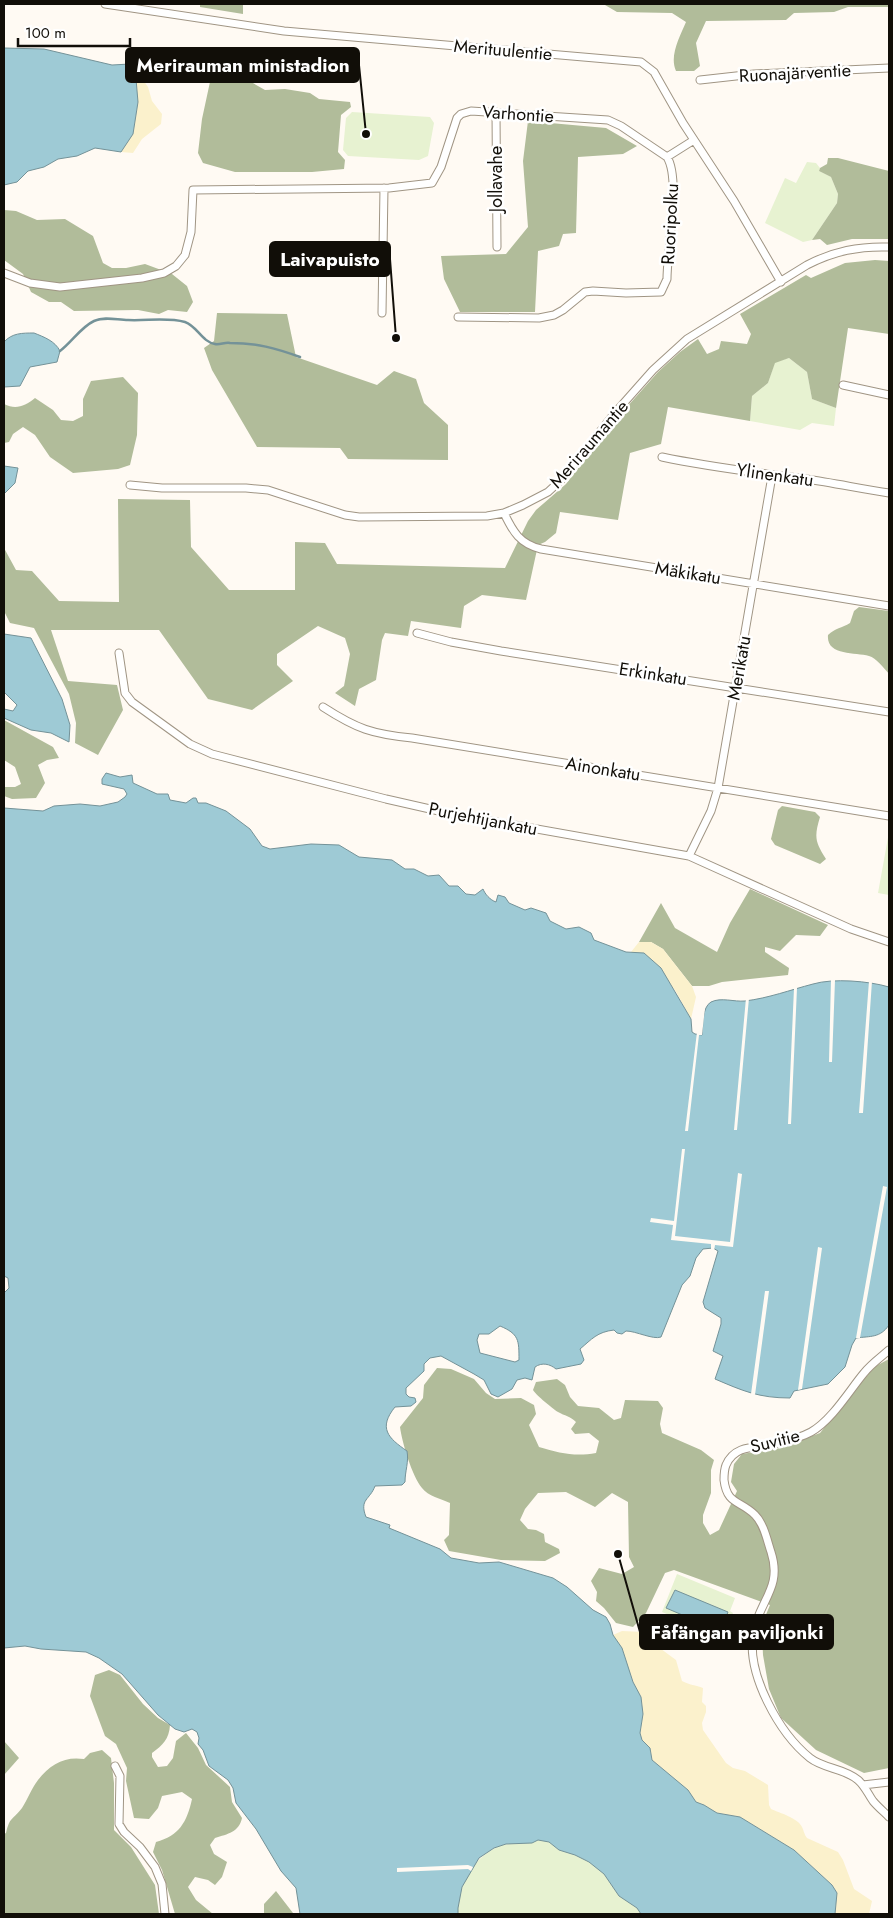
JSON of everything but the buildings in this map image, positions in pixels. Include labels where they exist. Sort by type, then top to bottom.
[{"type":"street","name":"Merituulentie","points":[[106,4],[284,30],[641,62],[654,72],[694,140],[734,201],[781,282]]},
{"type":"street","name":"Ruonajärventie","points":[[700,80],[754,74],[889,68]]},
{"type":"street","name":"Varhontie","points":[[4,273],[30,283],[60,287],[142,278],[164,273],[176,266],[184,255],[191,232],[194,190],[384,188],[432,184],[441,167],[456,118],[460,114],[471,111],[608,120],[621,126],[667,157]]},
{"type":"street","name":"Jollavahe","points":[[496,112],[497,247]]},
{"type":"street","points":[[667,157],[694,140]]},
{"type":"street","name":"Ruoripolku","points":[[458,317],[539,318],[554,315],[585,292],[593,290],[626,293],[661,292],[667,279],[673,193],[673,173],[667,157]]},
{"type":"street","points":[[382,313],[384,188]]},
{"type":"street","name":"Meriraumantie","points":[[130,484],[162,488],[246,488],[268,490],[344,515],[359,517],[487,516],[504,513],[542,496],[562,479],[614,414],[653,370],[687,339],[807,265],[837,252],[864,247],[889,247]]},
{"type":"street","points":[[843,385],[889,395]]},
{"type":"street","name":"Ylinenkatu","points":[[662,457],[696,464],[772,476],[807,479],[889,493]]},
{"type":"street","name":"Merikatu","points":[[689,856],[711,811],[718,788],[772,476]]},
{"type":"street","name":"Mäkikatu","points":[[504,513],[514,533],[524,543],[532,547],[889,606]]},
{"type":"street","name":"Erkinkatu","points":[[417,633],[492,649],[889,712]]},
{"type":"street","name":"Purjehtijankatu","points":[[119,653],[125,693],[132,702],[190,744],[212,754],[442,812],[689,856],[834,922],[889,942]]},
{"type":"street","name":"Ainonkatu","points":[[323,707],[351,724],[375,733],[889,816]]},
{"type":"street","name":"Suvitie","points":[[863,1785],[848,1774],[810,1758],[777,1721],[770,1710],[754,1662],[752,1649],[758,1616],[774,1584],[774,1566],[761,1524],[755,1515],[729,1498],[726,1491],[724,1473],[730,1459],[743,1448],[794,1439],[811,1432],[824,1423],[866,1370],[889,1350]]},
{"type":"street","points":[[115,1766],[120,1776],[119,1824],[155,1867],[162,1884],[165,1914]]},
{"type":"street","points":[[889,1782],[863,1785],[874,1802],[889,1817]]},
{"type":"green space","points":[[200,4],[243,4],[243,14],[200,7]]},
{"type":"green space","points":[[563,4],[889,4],[889,7],[848,7],[834,12],[794,13],[786,20],[706,21],[696,43],[700,66],[694,71],[676,71],[674,65],[675,53],[678,40],[686,22],[672,13],[617,12],[605,5]]},
{"type":"green space","points":[[222,51],[240,53],[243,58],[244,78],[265,90],[285,89],[310,93],[319,99],[350,102],[351,107],[341,115],[338,152],[345,160],[344,169],[312,172],[235,172],[203,163],[198,153],[202,119],[216,54]]},
{"type":"green space","points":[[352,112],[430,117],[434,123],[428,156],[419,160],[348,156],[343,150],[346,118]]},
{"type":"green space","points":[[528,121],[606,128],[637,146],[623,154],[578,157],[576,233],[563,234],[559,246],[538,251],[535,312],[460,312],[444,279],[441,256],[506,254],[528,227],[523,161]]},
{"type":"green space","points":[[828,158],[838,158],[889,171],[889,239],[852,239],[827,245],[820,239],[812,240],[837,203],[838,194],[831,177],[819,171],[820,168],[827,164]]},
{"type":"green space","points":[[807,162],[816,163],[820,168],[819,171],[831,177],[838,194],[837,203],[812,240],[803,242],[765,223],[785,178],[796,183]]},
{"type":"green space","points":[[4,210],[16,211],[37,220],[65,219],[93,236],[103,263],[112,268],[126,268],[145,264],[172,274],[187,286],[193,302],[187,312],[168,310],[159,314],[138,310],[74,311],[61,302],[49,302],[31,292],[23,274],[4,260]]},
{"type":"green space","points":[[875,260],[889,261],[889,334],[848,328],[836,408],[812,399],[807,372],[789,358],[775,363],[768,383],[752,396],[750,421],[668,407],[661,444],[630,453],[618,520],[560,512],[556,533],[538,545],[526,600],[482,595],[464,606],[461,628],[411,621],[408,636],[385,633],[382,640],[376,680],[359,689],[355,706],[335,693],[344,686],[350,654],[345,638],[318,626],[277,654],[277,665],[293,681],[252,710],[208,699],[159,630],[51,630],[68,681],[117,685],[123,710],[98,755],[75,743],[76,723],[69,694],[34,628],[10,623],[4,611],[4,548],[16,570],[32,571],[59,601],[119,602],[118,499],[190,500],[191,547],[229,590],[295,590],[295,542],[325,543],[337,564],[505,568],[528,521],[536,510],[566,484],[618,417],[658,372],[680,352],[698,339],[707,354],[719,349],[721,341],[747,344],[751,334],[740,314],[806,275],[811,278],[845,263]]},
{"type":"green space","points":[[217,313],[287,314],[296,357],[377,385],[394,371],[416,379],[424,403],[448,425],[448,460],[348,459],[340,448],[257,447],[212,370],[204,348],[214,341]]},
{"type":"green space","points":[[789,358],[807,372],[812,399],[836,408],[834,426],[812,423],[800,430],[750,421],[752,396],[768,383],[775,362]]},
{"type":"green space","points":[[123,377],[138,393],[137,435],[130,465],[118,469],[73,473],[50,457],[35,435],[23,427],[13,434],[9,442],[4,443],[4,404],[12,407],[20,406],[35,398],[53,410],[61,420],[73,421],[83,416],[83,399],[91,381]]},
{"type":"green space","points":[[859,607],[889,611],[889,674],[872,657],[836,650],[829,642],[828,635],[850,623],[854,611]]},
{"type":"green space","points":[[4,720],[53,747],[59,758],[47,760],[38,765],[45,783],[36,798],[12,799],[4,796],[4,787],[15,787],[21,784],[15,767],[4,760]]},
{"type":"green space","points":[[782,806],[815,812],[820,817],[816,835],[826,859],[820,864],[775,845],[771,839],[778,810]]},
{"type":"green space","points":[[889,832],[889,895],[878,893]]},
{"type":"green space","points":[[750,889],[828,925],[820,936],[796,935],[780,951],[765,947],[765,952],[789,968],[788,975],[722,982],[709,986],[692,986],[663,949],[651,942],[639,942],[661,903],[675,928],[717,952],[730,923]]},
{"type":"green space","points":[[889,1359],[889,1768],[864,1773],[816,1750],[781,1718],[769,1689],[763,1655],[762,1635],[765,1617],[770,1605],[674,1570],[665,1573],[646,1613],[633,1627],[616,1623],[596,1601],[597,1592],[591,1581],[599,1568],[622,1574],[634,1567],[629,1557],[628,1502],[612,1493],[595,1507],[566,1492],[538,1493],[525,1509],[520,1520],[528,1529],[544,1534],[545,1542],[559,1549],[560,1553],[545,1561],[501,1560],[449,1551],[444,1540],[449,1535],[450,1503],[428,1493],[418,1483],[408,1459],[400,1427],[423,1398],[424,1385],[437,1368],[451,1369],[474,1379],[486,1393],[495,1399],[521,1398],[534,1405],[536,1414],[529,1425],[539,1447],[567,1454],[596,1453],[599,1441],[589,1433],[575,1434],[571,1429],[576,1422],[558,1412],[533,1390],[536,1382],[557,1379],[565,1385],[570,1397],[578,1406],[599,1408],[614,1420],[621,1418],[625,1400],[658,1401],[663,1408],[660,1424],[662,1433],[701,1450],[714,1460],[711,1470],[711,1493],[703,1515],[703,1523],[710,1535],[719,1530],[737,1491],[731,1482],[734,1464],[742,1454],[781,1448],[820,1433],[874,1367]]},
{"type":"green space","points":[[677,1574],[735,1598],[730,1611],[733,1613],[723,1637],[662,1612]]},
{"type":"green space","points":[[109,1670],[120,1675],[143,1704],[158,1718],[170,1725],[165,1741],[152,1753],[152,1757],[158,1767],[167,1766],[173,1758],[176,1741],[186,1733],[198,1748],[206,1765],[230,1787],[232,1802],[242,1818],[241,1823],[232,1832],[215,1838],[210,1845],[214,1854],[227,1862],[222,1877],[215,1885],[208,1880],[195,1877],[188,1887],[196,1900],[213,1914],[175,1914],[162,1870],[153,1852],[156,1842],[171,1836],[181,1827],[188,1815],[192,1799],[182,1792],[162,1796],[158,1808],[149,1819],[134,1818],[126,1781],[127,1768],[116,1744],[105,1736],[90,1696],[95,1675]]},
{"type":"green space","points":[[4,1741],[19,1758],[4,1775]]},
{"type":"green space","points":[[102,1750],[111,1758],[114,1783],[114,1830],[131,1847],[155,1885],[159,1914],[4,1914],[4,1834],[10,1821],[22,1808],[43,1774],[58,1762],[77,1758],[84,1759],[90,1753]]},
{"type":"green space","points":[[538,1840],[549,1842],[559,1850],[589,1862],[604,1874],[619,1896],[637,1908],[641,1914],[458,1914],[458,1903],[463,1882],[484,1855],[503,1845]]},
{"type":"green space","points":[[276,1891],[293,1914],[264,1914],[264,1904]]},
{"type":"sand","points":[[136,79],[143,80],[148,87],[152,101],[162,114],[161,124],[142,139],[133,153],[121,152],[133,134],[138,102]]},
{"type":"sand","points":[[639,942],[651,942],[663,949],[692,986],[696,997],[691,1019],[675,990],[631,952]]},
{"type":"sand","points":[[622,1631],[644,1632],[657,1646],[676,1660],[682,1681],[703,1688],[702,1702],[706,1706],[706,1712],[702,1723],[703,1730],[726,1763],[733,1768],[745,1771],[768,1785],[771,1809],[797,1821],[807,1838],[838,1852],[854,1889],[872,1901],[869,1914],[835,1914],[837,1893],[832,1885],[794,1850],[740,1817],[717,1813],[696,1802],[688,1790],[652,1760],[650,1748],[642,1740],[640,1733],[643,1714],[641,1697],[633,1682],[622,1648],[613,1635]]},
{"type":"water","points":[[4,48],[44,49],[112,65],[130,64],[136,79],[138,102],[133,134],[121,152],[95,148],[77,156],[58,159],[44,167],[28,171],[17,182],[4,185]]},
{"type":"water","points":[[34,333],[49,340],[58,348],[60,351],[57,362],[30,367],[20,386],[4,387],[4,342],[14,335]]},
{"type":"water","points":[[4,466],[18,468],[15,483],[4,494]]},
{"type":"water","points":[[4,634],[31,638],[62,699],[70,725],[69,742],[51,733],[31,730],[4,718],[4,709],[13,711],[17,705],[4,692]]},
{"type":"water","points":[[106,773],[120,777],[132,775],[133,783],[157,794],[168,794],[170,800],[186,803],[196,798],[198,803],[206,803],[226,811],[250,829],[262,846],[270,849],[311,844],[339,845],[359,857],[392,860],[405,869],[414,869],[428,876],[439,875],[449,886],[458,886],[466,894],[475,895],[483,889],[488,897],[496,902],[498,895],[505,897],[509,903],[525,910],[531,908],[546,913],[550,921],[566,929],[579,927],[591,933],[594,940],[626,952],[644,953],[661,968],[691,1019],[692,1032],[695,1034],[702,1035],[706,1008],[708,1004],[715,1001],[754,1000],[830,981],[872,983],[889,987],[889,1325],[886,1329],[875,1336],[856,1338],[845,1367],[828,1384],[794,1391],[790,1398],[769,1397],[751,1393],[715,1379],[723,1356],[713,1351],[721,1318],[705,1308],[703,1302],[718,1251],[713,1248],[703,1249],[696,1258],[690,1276],[682,1285],[661,1337],[626,1331],[622,1334],[614,1330],[603,1332],[595,1336],[580,1349],[584,1360],[581,1364],[556,1369],[546,1364],[540,1364],[535,1367],[532,1380],[525,1378],[517,1380],[512,1389],[498,1397],[491,1394],[484,1380],[474,1374],[441,1356],[430,1358],[424,1364],[424,1371],[406,1388],[406,1394],[409,1397],[415,1398],[416,1402],[411,1406],[395,1407],[387,1421],[386,1427],[390,1437],[407,1451],[408,1459],[405,1482],[402,1485],[375,1486],[364,1503],[366,1517],[390,1525],[389,1528],[440,1549],[451,1558],[479,1563],[499,1562],[553,1578],[567,1587],[593,1610],[606,1617],[613,1635],[622,1648],[633,1682],[641,1697],[643,1714],[640,1733],[642,1740],[650,1748],[652,1760],[688,1790],[696,1802],[717,1813],[740,1817],[794,1850],[832,1885],[837,1893],[835,1914],[641,1914],[637,1908],[619,1896],[604,1874],[589,1862],[559,1850],[549,1842],[538,1840],[532,1843],[506,1844],[494,1848],[479,1858],[462,1887],[458,1914],[300,1914],[296,1888],[281,1871],[256,1829],[236,1803],[233,1788],[228,1780],[209,1766],[203,1750],[198,1744],[197,1732],[192,1729],[184,1732],[175,1729],[158,1715],[122,1674],[99,1658],[86,1652],[25,1646],[4,1648],[4,1293],[9,1288],[8,1278],[4,1276],[4,808],[43,811],[54,806],[80,804],[100,806],[118,802],[125,797],[127,794],[124,789],[102,784],[102,779]],"holes":[[[500,1326],[511,1332],[517,1339],[519,1360],[515,1362],[480,1353],[477,1340],[479,1334],[489,1334]]]},
{"type":"water","points":[[675,1590],[728,1612],[720,1631],[666,1608]]},
{"type":"pier","points":[[831,979],[835,980],[832,1062],[829,1062]]},
{"type":"pier","points":[[869,981],[872,981],[863,1113],[859,1113]]},
{"type":"pier","points":[[794,988],[797,988],[791,1124],[788,1124]]},
{"type":"pier","points":[[746,998],[749,998],[737,1130],[734,1130]]},
{"type":"pier","points":[[703,1007],[705,1008],[702,1035],[699,1035],[688,1131],[685,1131],[697,1032],[700,1032]]},
{"type":"pier","points":[[682,1149],[685,1149],[675,1236],[730,1242],[738,1173],[742,1174],[733,1247],[715,1245],[713,1251],[711,1250],[711,1244],[671,1240],[673,1225],[650,1222],[651,1218],[674,1221]]},
{"type":"pier","points":[[883,1186],[887,1187],[860,1338],[856,1338]]},
{"type":"pier","points":[[818,1247],[822,1248],[802,1389],[798,1390]]},
{"type":"pier","points":[[765,1291],[769,1291],[755,1395],[751,1394]]},
{"type":"pier","points":[[468,1865],[473,1867],[471,1871],[468,1869],[397,1872],[397,1868]]},
{"type":"waterway","points":[[60,351],[94,321],[107,318],[135,320],[164,319],[189,324],[210,343],[257,345],[300,357]]},
{"type":"place","name":"Merirauman ministadion","points":[[366,134]]},
{"type":"place","name":"Laivapuisto","points":[[396,338]]},
{"type":"place","name":"Fåfängan paviljonki","points":[[618,1554]]}]
